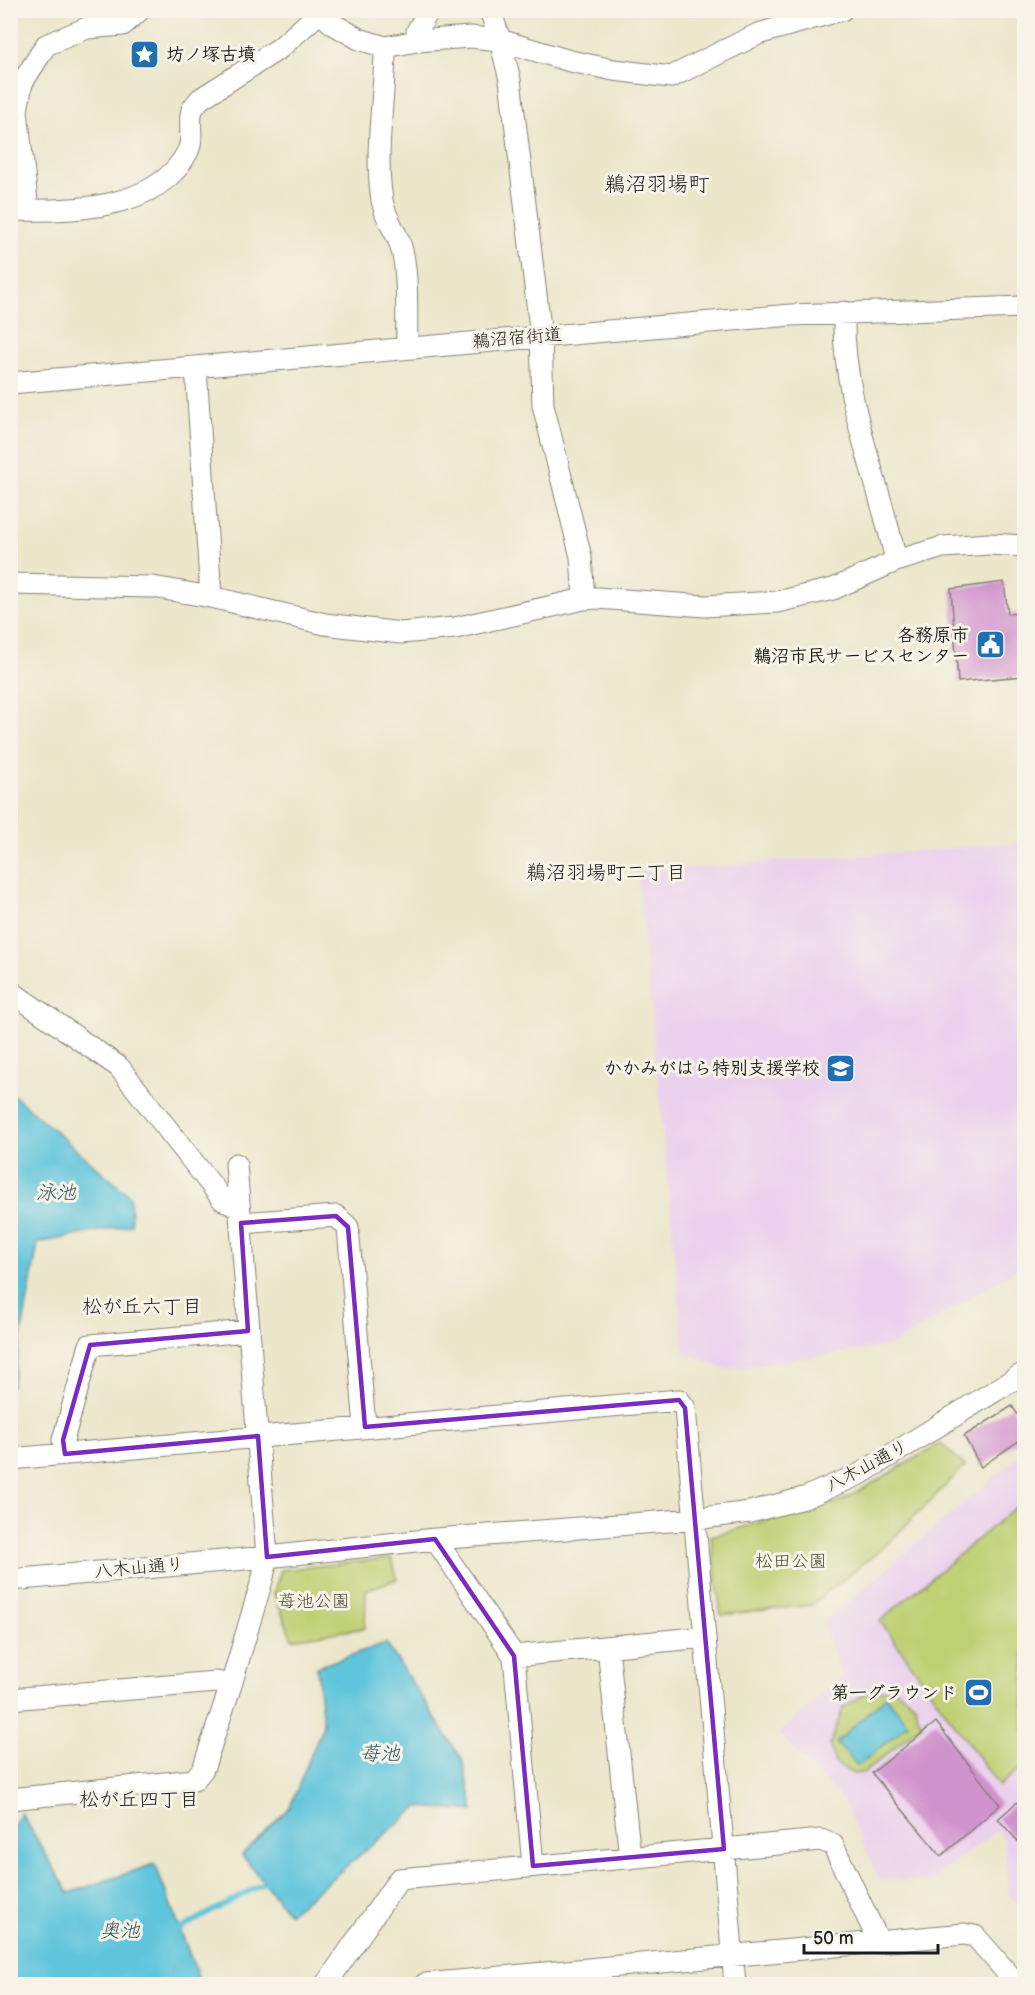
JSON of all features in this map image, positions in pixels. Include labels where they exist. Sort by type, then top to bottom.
[{"type":"street","points":[[140,10],[123,25],[87,28],[46,45],[22,83],[17,111],[19,210],[108,205],[148,191],[172,174],[189,149],[192,111],[200,99],[280,48],[318,12],[358,39],[385,47],[417,41],[470,37],[500,40],[581,63],[614,70],[671,77],[758,34],[842,10]]},
{"type":"street","points":[[417,41],[417,31],[429,10]]},
{"type":"street","points":[[490,10],[510,80],[541,336],[543,405],[581,557],[584,599]]},
{"type":"street","points":[[385,47],[379,148],[382,200],[388,222],[401,246],[404,266],[406,348]]},
{"type":"street","name":"鵜沼宿街道","points":[[10,383],[791,315],[1024,307]]},
{"type":"street","points":[[844,312],[848,370],[862,438],[889,528],[896,561]]},
{"type":"street","points":[[196,368],[210,597]]},
{"type":"street","points":[[10,584],[153,587],[210,597],[326,624],[401,633],[455,628],[584,599],[705,606],[777,602],[833,589],[896,561],[943,547],[989,544],[1024,546]]},
{"type":"street","points":[[10,991],[119,1067],[223,1200],[240,1215],[336,1216],[348,1227],[365,1427]]},
{"type":"street","points":[[10,1799],[194,1780],[203,1770],[231,1684],[267,1557],[236,1164]]},
{"type":"street","points":[[64,1454],[63,1440],[90,1345],[248,1331]]},
{"type":"street","name":"八木山通り","points":[[10,1580],[435,1539],[695,1519],[750,1512],[804,1498],[860,1474],[1024,1373]]},
{"type":"street","points":[[10,1459],[679,1400],[685,1407],[735,1984]]},
{"type":"street","points":[[435,1539],[514,1656],[533,1866]]},
{"type":"street","points":[[514,1656],[704,1637]]},
{"type":"street","points":[[608,1647],[630,1858]]},
{"type":"street","points":[[10,1699],[216,1682],[231,1684]]},
{"type":"street","points":[[326,1984],[399,1880],[821,1840],[833,1845],[879,1942]]},
{"type":"street","points":[[425,1984],[964,1934],[975,1936],[1017,1984]]},
{"type":"highlighted area","points":[[336,1216],[348,1227],[365,1427],[679,1400],[685,1408],[724,1849],[533,1866],[514,1656],[435,1539],[267,1557],[258,1436],[65,1454],[63,1440],[90,1345],[248,1331],[241,1223]]},
{"type":"shaded area","name":"かかみがはら特別支援学校","points":[[1024,843],[1024,1265],[891,1346],[726,1369],[684,1353],[638,872]]},
{"type":"shaded area","points":[[1024,1452],[1024,1911],[1009,1895],[1004,1840],[997,1830],[931,1881],[879,1880],[843,1800],[779,1734],[842,1676],[823,1623]]},
{"type":"green space","name":"松田公園","points":[[941,1443],[965,1466],[884,1547],[811,1605],[721,1615],[711,1536],[844,1500]]},
{"type":"green space","name":"第一グラウンド","points":[[1024,1500],[1024,1765],[999,1786],[880,1621]]},
{"type":"green space","name":"苺池公園","points":[[392,1558],[397,1579],[366,1590],[365,1628],[292,1639],[274,1593],[281,1570]]},
{"type":"green space","points":[[893,1688],[915,1704],[917,1716],[923,1724],[864,1773],[853,1774],[835,1763],[830,1745],[843,1708],[866,1693]]},
{"type":"water","name":"泳池","points":[[11,1093],[130,1196],[131,1225],[38,1243],[12,1386],[10,1385]]},
{"type":"water","name":"苺池","points":[[386,1643],[462,1759],[474,1811],[418,1807],[289,1914],[242,1855],[290,1807],[323,1725],[317,1667]]},
{"type":"water","points":[[886,1696],[908,1724],[858,1766],[836,1743]]},
{"type":"water","name":"奥池","points":[[21,1813],[69,1893],[155,1864],[201,1984],[11,1984],[11,1832]]},
{"type":"building","name":"各務原市 鵜沼市民サービスセンター","points":[[1004,582],[1008,614],[1024,613],[1024,676],[958,682],[951,589]]},
{"type":"building","points":[[1012,1406],[1024,1424],[1024,1437],[981,1467],[964,1436]]},
{"type":"building","points":[[936,1722],[1000,1805],[941,1856],[872,1773]]},
{"type":"building","points":[[1024,1796],[1024,1848],[998,1819]]},
{"type":"waterway","points":[[180,1929],[264,1883]]},
{"type":"place","name":"坊ノ塚古墳","points":[[145,54]]},
{"type":"place","name":"各務原市 鵜沼市民サービスセンター","points":[[990,645]]},
{"type":"place","name":"かかみがはら特別支援学校","points":[[841,1068]]},
{"type":"place","name":"第一グラウンド","points":[[978,1693]]},
{"type":"district","name":"鵜沼羽場町","points":[[657,184]]},
{"type":"district","name":"鵜沼羽場町二丁目","points":[[606,873]]},
{"type":"district","name":"松が丘六丁目","points":[[142,1307]]},
{"type":"district","name":"松が丘四丁目","points":[[139,1800]]}]
